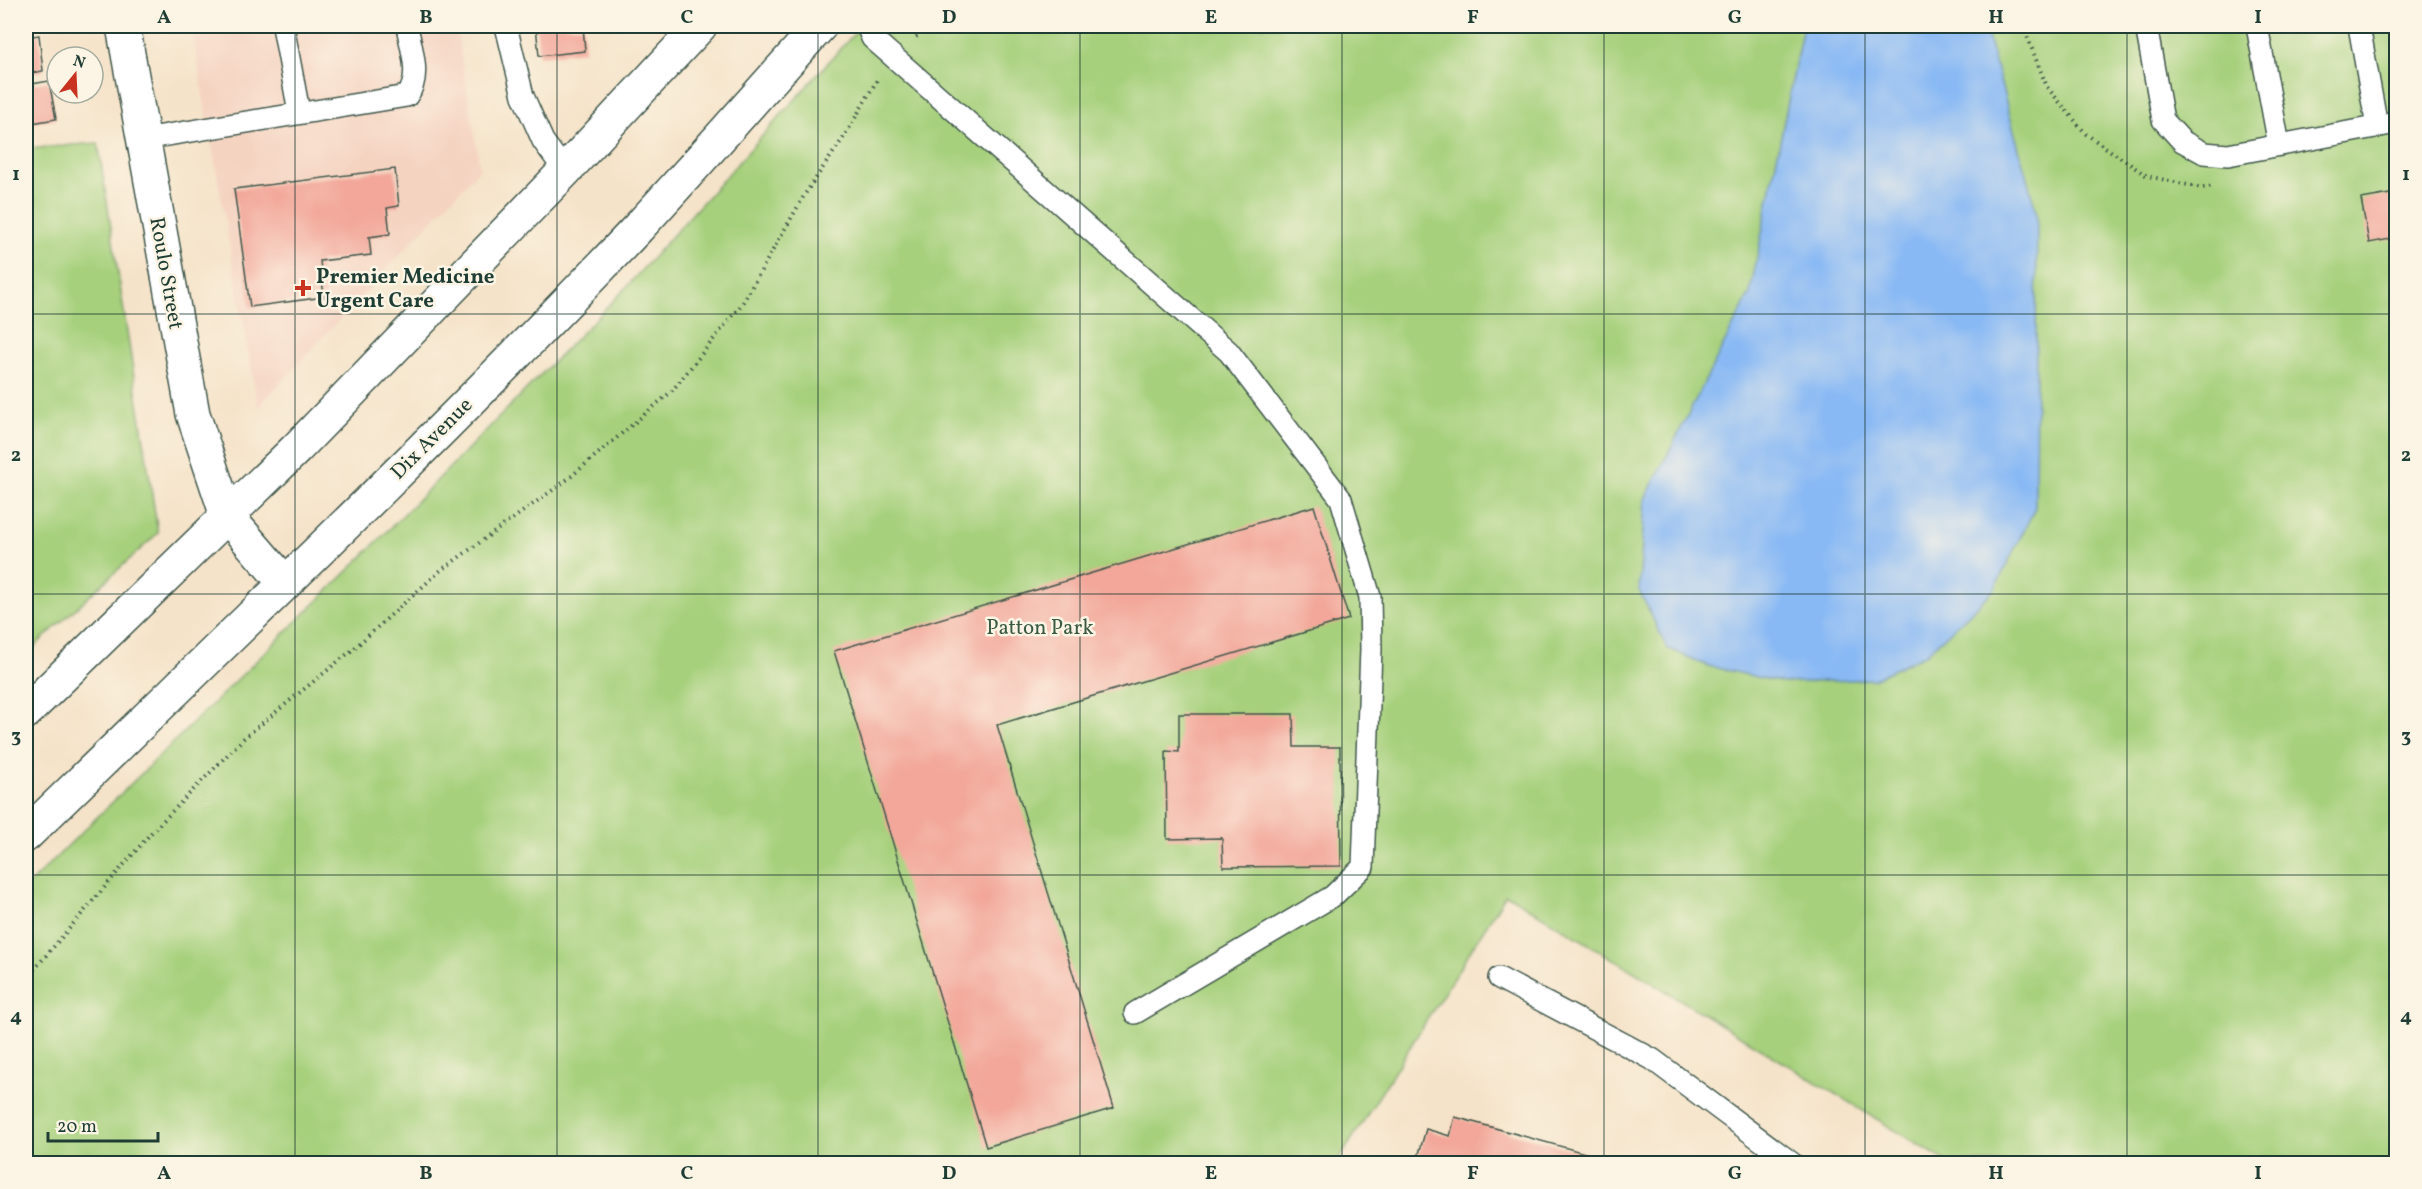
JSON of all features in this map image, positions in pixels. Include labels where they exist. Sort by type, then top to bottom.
[{"type":"street","name":"Roulo Street","points":[[123,26],[192,414],[227,516]]},
{"type":"street","points":[[26,712],[297,448],[565,171],[699,26]]},
{"type":"street","name":"Dix Avenue","points":[[26,835],[285,584],[499,371],[638,227],[820,26]]},
{"type":"street","points":[[227,516],[285,584]]},
{"type":"lane","points":[[283,26],[299,112]]},
{"type":"lane","points":[[143,139],[407,96],[414,87],[416,75],[406,26]]},
{"type":"lane","points":[[506,26],[523,96],[543,141],[565,171]]},
{"type":"lane","points":[[867,26],[872,38],[1229,352],[1341,499],[1370,597],[1371,650],[1364,867],[1333,896],[1135,1012]]},
{"type":"lane","points":[[2146,26],[2163,120],[2182,141],[2204,153],[2228,155],[2387,125],[2358,26]]},
{"type":"lane","points":[[2257,26],[2279,145]]},
{"type":"lane","points":[[1499,978],[1652,1059],[1792,1164]]},
{"type":"path","points":[[26,980],[152,833],[244,738],[351,651],[440,571],[568,479],[671,392],[742,304],[805,194],[846,134],[877,80],[930,26]]},
{"type":"shaded area","name":"Premier Medicine Urgent Care","points":[[191,26],[456,26],[480,169],[258,407]]},
{"type":"green space","name":"Patton Park","points":[[861,26],[2396,26],[2396,1163],[1949,1163],[1506,894],[1337,1163],[26,1164],[26,887],[354,565],[621,293]]},
{"type":"green space","points":[[98,143],[158,533],[26,654],[26,149]]},
{"type":"water","points":[[1803,26],[1985,26],[2037,214],[2035,508],[1994,590],[1926,654],[1873,679],[1784,683],[1708,666],[1667,648],[1639,590],[1645,499],[1750,293]]},
{"type":"building","points":[[536,26],[583,26],[585,51],[539,56]]},
{"type":"building","points":[[39,35],[43,71],[26,74],[26,37]]},
{"type":"building","points":[[45,82],[45,105],[53,105],[56,119],[26,124],[26,85]]},
{"type":"building","points":[[395,169],[399,206],[387,208],[390,234],[369,237],[371,255],[320,261],[324,297],[250,307],[234,189]]},
{"type":"building","points":[[2396,193],[2396,238],[2369,243],[2361,199]]},
{"type":"building","points":[[1314,506],[1349,619],[997,725],[1114,1108],[986,1147],[834,651]]},
{"type":"building","points":[[1179,714],[1293,714],[1294,747],[1340,747],[1341,866],[1223,867],[1222,838],[1167,839],[1166,751],[1179,752]]},
{"type":"building","points":[[1455,1117],[1621,1164],[1416,1164],[1426,1129],[1450,1136]]},
{"type":"place","name":"Premier Medicine Urgent Care","points":[[303,288]]}]
